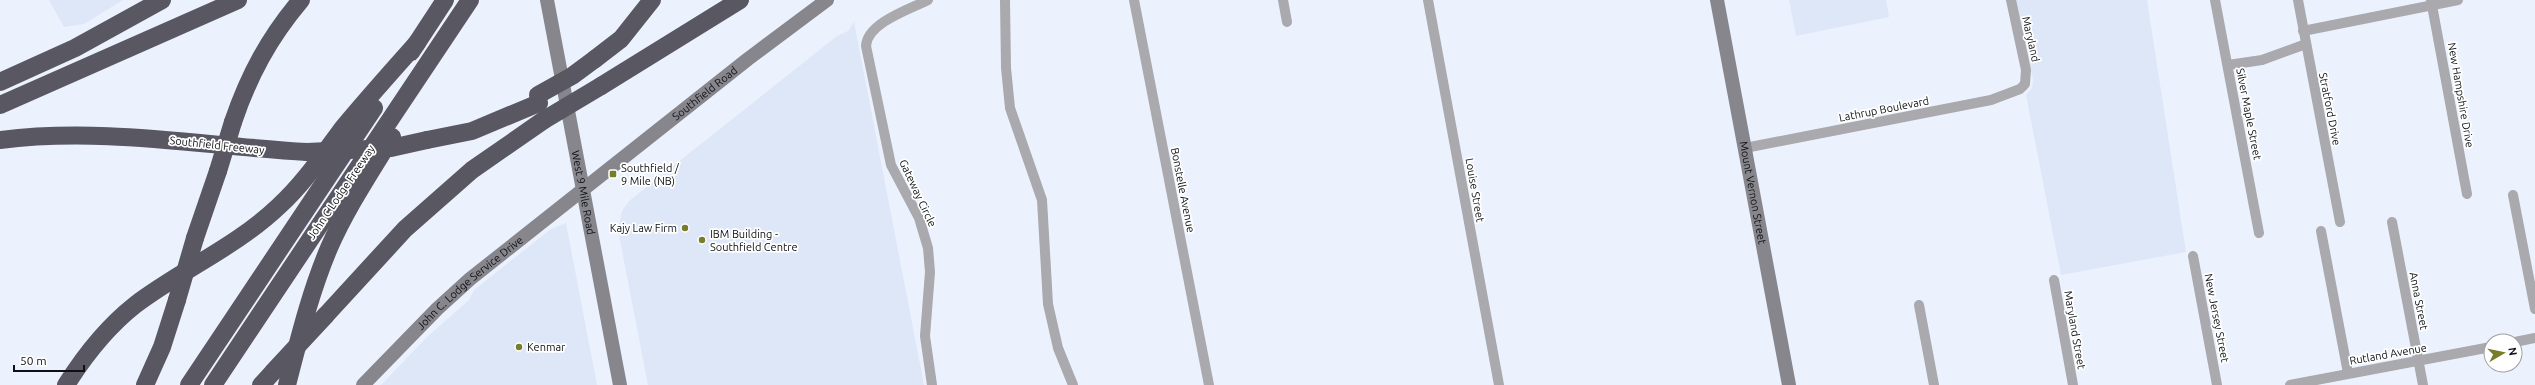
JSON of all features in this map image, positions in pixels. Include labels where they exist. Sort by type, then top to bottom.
[{"type":"highway","points":[[0,82],[75,48],[162,0]]},
{"type":"highway","points":[[0,105],[238,0]]},
{"type":"highway","points":[[145,385],[162,347],[195,238],[233,122],[253,70],[263,51],[301,0]]},
{"type":"highway","name":"John C Lodge Freeway","points":[[188,385],[445,0]]},
{"type":"highway","name":"John C Lodge Freeway","points":[[212,385],[451,31],[470,0]]},
{"type":"highway","points":[[598,72],[621,39],[652,0]]},
{"type":"highway","points":[[540,106],[727,0]]},
{"type":"highway","points":[[267,379],[405,229],[472,170],[572,76],[598,72],[740,0]]},
{"type":"highway","points":[[287,385],[302,324],[330,248],[350,207],[451,31]]},
{"type":"highway","points":[[66,385],[82,360],[106,332],[135,306],[250,231],[279,207],[305,180],[343,129],[417,43]]},
{"type":"highway","name":"Southfield Freeway","points":[[0,140],[78,135],[138,137],[307,152],[391,148],[472,131],[540,106]]},
{"type":"highway","points":[[131,385],[171,318]]},
{"type":"main road","name":"West 9 Mile Road","points":[[547,0],[584,188],[620,385]]},
{"type":"main road","name":"Southfield Road","points":[[584,188],[827,0]]},
{"type":"main road","name":"Mount Vernon Street","points":[[1717,0],[1789,385]]},
{"type":"main road","name":"John C. Lodge Service Drive","points":[[363,385],[447,299],[584,188]]},
{"type":"street","name":"Gateway Circle","points":[[928,0],[875,28],[868,36],[866,46],[891,164],[919,218],[928,248],[930,272],[925,336],[932,385]]},
{"type":"street","points":[[1005,0],[1006,73],[1010,108],[1042,200],[1047,298],[1056,342],[1073,385]]},
{"type":"street","name":"Bonstelle Avenue","points":[[1134,0],[1209,385]]},
{"type":"street","points":[[1283,0],[1287,22]]},
{"type":"street","name":"Louise Street","points":[[1428,0],[1499,385]]},
{"type":"street","name":"Maryland","points":[[2011,0],[2026,70],[2025,84]]},
{"type":"street","name":"Silver Maple Street","points":[[2215,0],[2259,233]]},
{"type":"street","name":"Stratford Drive","points":[[2298,0],[2340,222]]},
{"type":"street","points":[[2303,32],[2431,2],[2458,0]]},
{"type":"street","name":"New Hampshire Drive","points":[[2431,2],[2467,194]]},
{"type":"street","points":[[2228,65],[2262,60],[2306,44]]},
{"type":"street","name":"Lathrup Boulevard","points":[[1745,148],[1991,100],[2020,89],[2025,84]]},
{"type":"street","points":[[2513,195],[2535,309]]},
{"type":"street","name":"Anna Street","points":[[2392,222],[2423,385]]},
{"type":"street","points":[[2321,231],[2348,373]]},
{"type":"street","name":"New Jersey Street","points":[[2193,256],[2217,385]]},
{"type":"street","name":"Maryland Street","points":[[2054,280],[2073,385]]},
{"type":"street","points":[[1919,305],[1934,385]]},
{"type":"street","points":[[2523,340],[2535,338]]},
{"type":"street","name":"Rutland Avenue","points":[[2290,385],[2483,349]]},
{"type":"shaded area","points":[[49,0],[123,0],[84,24],[64,27]]},
{"type":"shaded area","points":[[1789,0],[1886,0],[1889,17],[1796,36]]},
{"type":"shaded area","points":[[2015,0],[2147,0],[2186,252],[2061,275],[2026,95],[2032,88],[2033,79]]},
{"type":"shaded area","points":[[854,22],[924,385],[648,385],[618,230],[622,211],[629,201],[837,36],[848,31]]},
{"type":"shaded area","points":[[566,223],[597,385],[381,385],[427,337],[469,300],[474,290],[551,229]]},
{"type":"place","name":"Southfield / 9 Mile (NB)","points":[[613,174]]},
{"type":"place","name":"Kajy Law Firm","points":[[685,228]]},
{"type":"place","name":"IBM Building - Southfield Centre","points":[[702,240]]},
{"type":"place","name":"Kenmar","points":[[519,347]]}]
